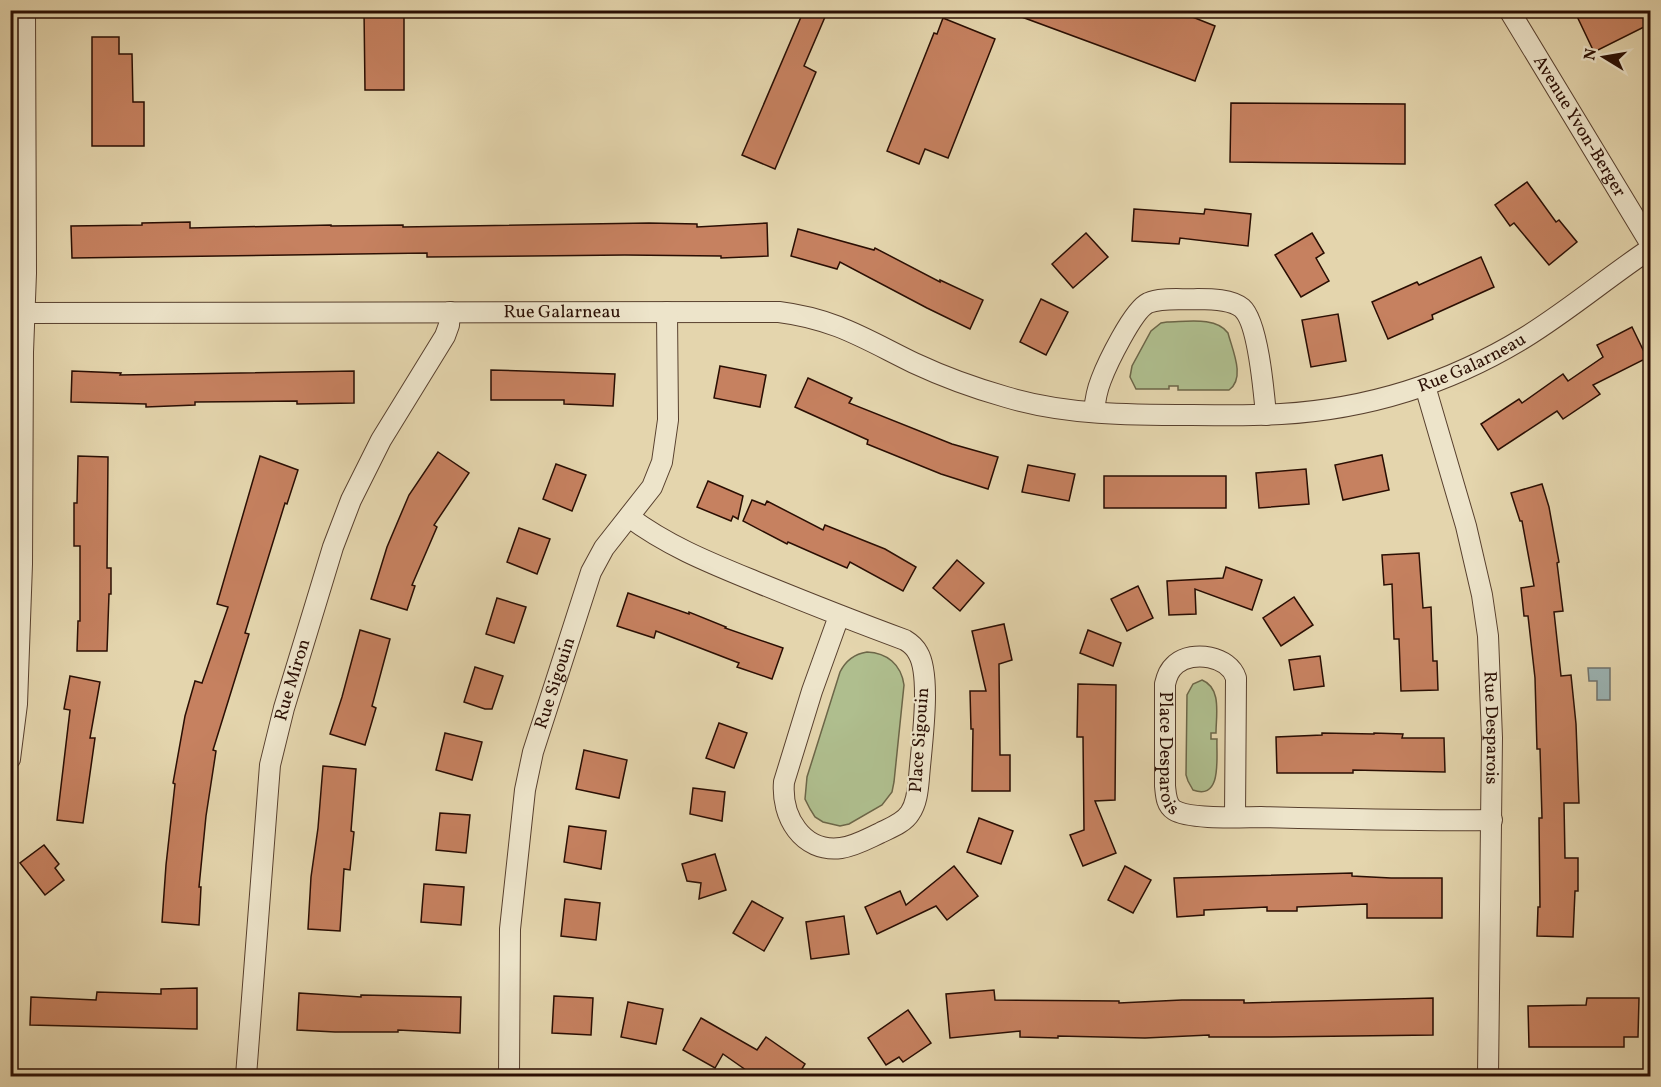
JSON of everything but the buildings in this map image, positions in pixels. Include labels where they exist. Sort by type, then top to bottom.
[{"type":"street","points":[[10,759],[17,704],[18,313],[25,10]]},
{"type":"street","name":"Avenue Yvon-Berger","points":[[1509,10],[1650,243]]},
{"type":"street","name":"Rue Galarneau","points":[[18,313],[763,311],[812,318],[845,328],[919,365],[966,384],[1029,403],[1059,409],[1094,412],[1161,415],[1266,415],[1344,406],[1425,386],[1481,362],[1523,339],[1572,306],[1627,263],[1650,249]]},
{"type":"street","points":[[1094,412],[1104,371],[1138,310],[1158,300],[1203,299],[1235,305],[1242,308],[1247,315],[1256,341],[1266,415]]},
{"type":"street","name":"Rue Miron","points":[[246,1077],[270,765],[278,728],[324,575],[351,500],[381,440],[447,332],[450,312]]},
{"type":"street","name":"Rue Sigouin","points":[[509,1077],[510,929],[519,830],[529,771],[591,572],[604,548],[652,487],[662,462],[668,420],[667,312]]},
{"type":"street","name":"Rue Desparois","points":[[1425,386],[1466,526],[1486,616],[1492,710],[1488,1077]]},
{"type":"street","name":"Place Sigouin","points":[[628,517],[650,533],[687,553],[913,645],[922,662],[925,683],[918,791],[911,812],[898,824],[860,843],[848,847],[830,848],[811,842],[794,827],[784,806],[783,792],[812,691],[839,616]]},
{"type":"street","name":"Place Desparois","points":[[1236,817],[1236,678],[1231,666],[1224,661],[1210,658],[1187,658],[1175,664],[1165,684],[1166,797],[1168,805],[1173,810],[1183,814],[1236,817],[1492,820]]},
{"type":"green space","points":[[1208,322],[1216,324],[1228,333],[1237,371],[1237,378],[1229,390],[1178,390],[1178,386],[1169,386],[1169,389],[1136,389],[1130,377],[1132,366],[1151,331],[1161,323]]},
{"type":"green space","points":[[867,652],[887,657],[892,661],[900,671],[904,685],[894,782],[892,792],[882,805],[849,824],[840,826],[823,822],[815,817],[805,799],[807,777],[840,672],[851,658]]},
{"type":"green space","points":[[1202,680],[1213,689],[1217,703],[1216,733],[1211,733],[1211,739],[1217,739],[1216,775],[1214,783],[1203,792],[1193,790],[1186,775],[1187,695],[1193,684]]},
{"type":"water","points":[[1588,668],[1610,668],[1610,700],[1597,700],[1597,681],[1589,681]]}]
